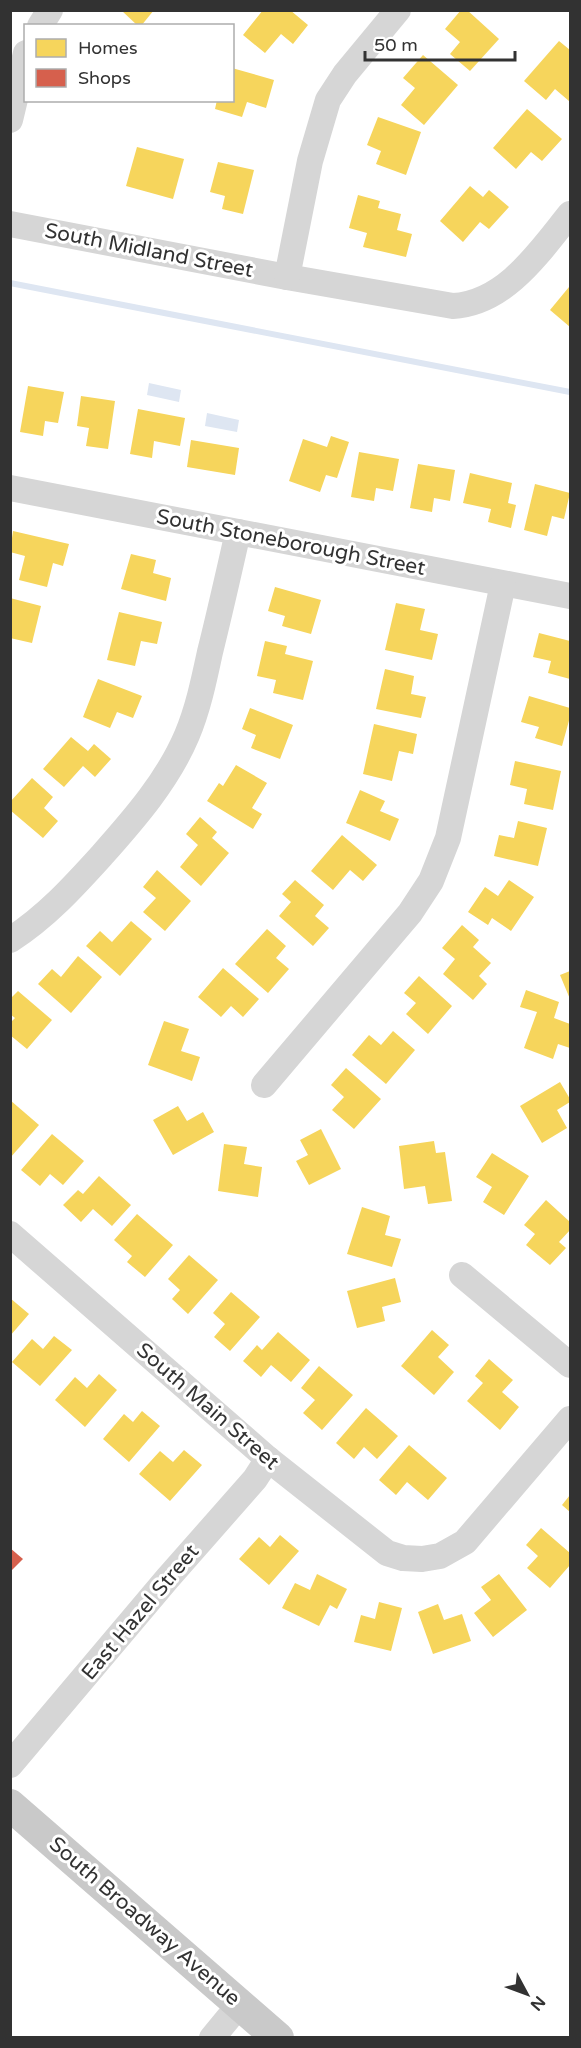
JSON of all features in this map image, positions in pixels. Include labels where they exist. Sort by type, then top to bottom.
[{"type":"main road","name":"South Broadway Avenue","points":[[10,1804],[278,2037]]},
{"type":"street","points":[[41,24],[50,10]]},
{"type":"street","points":[[287,277],[310,161],[328,100],[345,74],[398,10]]},
{"type":"street","points":[[10,120],[24,61]]},
{"type":"street","name":"South Midland Street","points":[[10,224],[453,306],[482,300],[511,282],[537,255],[570,214]]},
{"type":"street","name":"South Stoneborough Street","points":[[10,488],[570,596]]},
{"type":"street","points":[[10,940],[35,924],[65,897],[147,802],[170,768],[187,735],[200,693],[238,532]]},
{"type":"street","points":[[264,1085],[410,913],[431,881],[448,838],[503,584]]},
{"type":"street","name":"South Main Street","points":[[10,1234],[268,1459],[387,1553],[415,1560],[440,1556],[465,1542],[570,1419]]},
{"type":"street","points":[[462,1275],[570,1365]]},
{"type":"street","name":"East Hazel Street","points":[[10,1765],[255,1479],[268,1459]]},
{"type":"street","points":[[212,2037],[240,2004]]},
{"type":"shaded area","points":[[149,383],[181,390],[179,402],[147,395]]},
{"type":"shaded area","points":[[207,413],[239,420],[237,432],[205,426]]},
{"type":"building: Homes","points":[[121,10],[154,10],[143,24],[136,24]]},
{"type":"building: Homes","points":[[263,10],[290,10],[308,25],[293,44],[281,34],[265,53],[243,35]]},
{"type":"building: Homes","points":[[461,10],[467,10],[499,39],[470,71],[450,54],[460,42],[445,29]]},
{"type":"building: Homes","points":[[559,41],[570,50],[569,101],[555,89],[546,100],[524,81]]},
{"type":"building: Homes","points":[[423,55],[458,85],[424,125],[401,105],[415,88],[403,78]]},
{"type":"building: Homes","points":[[234,69],[274,80],[266,108],[247,102],[242,117],[215,109],[217,102],[234,102]]},
{"type":"building: Homes","points":[[527,109],[562,139],[542,161],[531,152],[516,169],[493,148]]},
{"type":"building: Homes","points":[[378,117],[421,132],[406,175],[376,164],[381,151],[367,145]]},
{"type":"building: Homes","points":[[137,147],[184,159],[173,199],[126,186]]},
{"type":"building: Homes","points":[[218,162],[254,170],[243,214],[222,209],[225,196],[210,192]]},
{"type":"building: Homes","points":[[470,186],[483,197],[489,190],[509,207],[489,229],[480,222],[463,242],[440,221]]},
{"type":"building: Homes","points":[[358,195],[380,201],[378,208],[401,214],[397,230],[412,234],[406,257],[363,247],[367,233],[349,228]]},
{"type":"building: Homes","points":[[569,287],[570,289],[570,327],[550,310]]},
{"type":"building: Homes","points":[[28,386],[64,392],[58,423],[45,421],[43,436],[20,432]]},
{"type":"building: Homes","points":[[81,396],[115,401],[108,449],[86,446],[89,428],[77,426]]},
{"type":"building: Homes","points":[[138,409],[185,418],[180,446],[154,441],[152,458],[130,454]]},
{"type":"building: Homes","points":[[331,436],[349,442],[337,478],[326,475],[320,492],[289,481],[303,439],[327,447]]},
{"type":"building: Homes","points":[[191,440],[239,448],[235,475],[187,467]]},
{"type":"building: Homes","points":[[359,452],[399,459],[393,491],[376,488],[374,501],[351,497]]},
{"type":"building: Homes","points":[[418,464],[455,470],[450,501],[434,498],[432,512],[410,508]]},
{"type":"building: Homes","points":[[470,473],[512,483],[508,503],[516,505],[511,528],[488,522],[491,509],[463,503]]},
{"type":"building: Homes","points":[[535,484],[570,493],[564,519],[552,516],[547,536],[524,530]]},
{"type":"building: Homes","points":[[13,531],[69,544],[63,566],[53,563],[47,587],[19,580],[25,556],[10,552]]},
{"type":"building: Homes","points":[[131,554],[156,560],[153,573],[171,578],[166,601],[121,589]]},
{"type":"building: Homes","points":[[275,587],[321,600],[311,634],[282,626],[285,616],[268,611]]},
{"type":"building: Homes","points":[[10,598],[41,606],[32,643],[10,638]]},
{"type":"building: Homes","points":[[396,603],[425,609],[420,630],[438,634],[432,660],[385,650]]},
{"type":"building: Homes","points":[[119,612],[162,622],[157,644],[141,641],[135,666],[107,660]]},
{"type":"building: Homes","points":[[539,633],[570,641],[570,679],[548,673],[551,661],[533,657]]},
{"type":"building: Homes","points":[[265,641],[287,646],[285,654],[313,661],[303,700],[273,693],[276,680],[257,676]]},
{"type":"building: Homes","points":[[385,669],[414,676],[411,694],[426,697],[421,718],[376,709]]},
{"type":"building: Homes","points":[[98,679],[142,696],[133,718],[117,712],[110,728],[83,717]]},
{"type":"building: Homes","points":[[529,696],[570,708],[570,717],[562,746],[535,738],[539,727],[521,722]]},
{"type":"building: Homes","points":[[250,708],[293,725],[280,759],[251,748],[256,735],[242,729]]},
{"type":"building: Homes","points":[[374,724],[417,734],[413,754],[399,751],[392,781],[363,774]]},
{"type":"building: Homes","points":[[71,737],[88,751],[94,744],[111,759],[95,777],[83,766],[64,787],[43,769]]},
{"type":"building: Homes","points":[[515,761],[561,771],[553,810],[524,804],[527,789],[510,785]]},
{"type":"building: Homes","points":[[236,765],[267,783],[252,808],[262,814],[253,829],[207,801],[219,783],[223,786]]},
{"type":"building: Homes","points":[[32,778],[53,797],[44,808],[58,821],[43,838],[10,810],[10,802]]},
{"type":"building: Homes","points":[[360,790],[385,801],[380,811],[399,819],[390,841],[346,823]]},
{"type":"building: Homes","points":[[200,817],[217,832],[212,838],[229,853],[201,886],[180,867],[198,845],[186,834]]},
{"type":"building: Homes","points":[[518,821],[547,828],[538,866],[494,856],[499,835],[514,838]]},
{"type":"building: Homes","points":[[342,835],[377,865],[363,881],[350,870],[333,890],[311,871]]},
{"type":"building: Homes","points":[[157,870],[191,901],[165,931],[143,912],[156,898],[143,887]]},
{"type":"building: Homes","points":[[295,880],[324,905],[315,916],[329,928],[313,946],[279,916],[291,902],[282,894]]},
{"type":"building: Homes","points":[[509,880],[534,897],[511,931],[492,918],[488,925],[468,912],[485,887],[498,896]]},
{"type":"building: Homes","points":[[131,921],[152,939],[120,976],[86,946],[100,931],[112,942]]},
{"type":"building: Homes","points":[[462,925],[479,940],[473,947],[491,963],[479,976],[487,984],[473,1000],[443,974],[455,959],[442,948]]},
{"type":"building: Homes","points":[[267,929],[286,946],[276,958],[289,969],[268,993],[235,964]]},
{"type":"building: Homes","points":[[78,956],[102,977],[71,1013],[38,984],[52,969],[61,977]]},
{"type":"building: Homes","points":[[223,968],[259,999],[243,1017],[231,1006],[221,1017],[198,997]]},
{"type":"building: Homes","points":[[570,971],[570,999],[560,975]]},
{"type":"building: Homes","points":[[419,976],[452,1006],[428,1034],[406,1014],[416,1003],[404,993]]},
{"type":"building: Homes","points":[[526,990],[559,1002],[554,1018],[570,1024],[570,1048],[558,1044],[553,1059],[524,1048],[537,1012],[520,1007]]},
{"type":"building: Homes","points":[[18,991],[52,1020],[27,1049],[10,1035],[10,1023],[15,1018],[10,1014],[10,999]]},
{"type":"building: Homes","points":[[164,1021],[189,1029],[181,1051],[200,1057],[192,1081],[148,1065]]},
{"type":"building: Homes","points":[[393,1031],[415,1050],[386,1084],[352,1055],[369,1035],[381,1045]]},
{"type":"building: Homes","points":[[346,1068],[381,1099],[354,1129],[332,1110],[344,1097],[331,1085]]},
{"type":"building: Homes","points":[[560,1082],[570,1099],[570,1102],[557,1110],[567,1128],[542,1143],[520,1106]]},
{"type":"building: Homes","points":[[10,1100],[39,1125],[10,1158]]},
{"type":"building: Homes","points":[[178,1106],[187,1121],[203,1112],[214,1132],[173,1155],[153,1120]]},
{"type":"building: Homes","points":[[321,1129],[341,1169],[309,1185],[296,1161],[308,1155],[300,1140]]},
{"type":"building: Homes","points":[[52,1134],[84,1161],[63,1185],[50,1174],[40,1186],[21,1170]]},
{"type":"building: Homes","points":[[434,1141],[436,1153],[445,1152],[452,1201],[428,1204],[425,1186],[404,1189],[399,1146]]},
{"type":"building: Homes","points":[[224,1144],[247,1147],[244,1164],[262,1167],[258,1197],[218,1191]]},
{"type":"building: Homes","points":[[492,1153],[529,1176],[504,1215],[483,1202],[492,1187],[476,1177]]},
{"type":"building: Homes","points":[[99,1176],[131,1205],[112,1226],[93,1209],[81,1222],[63,1205],[78,1190],[83,1194]]},
{"type":"building: Homes","points":[[546,1200],[570,1222],[570,1230],[559,1242],[566,1248],[550,1265],[526,1245],[535,1234],[524,1225]]},
{"type":"building: Homes","points":[[362,1207],[390,1216],[385,1235],[401,1239],[392,1267],[347,1254]]},
{"type":"building: Homes","points":[[137,1214],[173,1245],[145,1277],[127,1262],[132,1256],[114,1240]]},
{"type":"building: Homes","points":[[189,1255],[218,1280],[188,1314],[172,1299],[180,1290],[168,1279]]},
{"type":"building: Homes","points":[[395,1278],[401,1302],[382,1307],[385,1321],[357,1328],[347,1291]]},
{"type":"building: Homes","points":[[231,1292],[260,1317],[230,1351],[214,1337],[225,1324],[213,1313]]},
{"type":"building: Homes","points":[[10,1298],[29,1314],[10,1336]]},
{"type":"building: Homes","points":[[432,1330],[449,1345],[438,1357],[454,1372],[434,1395],[401,1366]]},
{"type":"building: Homes","points":[[278,1332],[310,1360],[291,1382],[271,1365],[261,1377],[243,1361],[257,1345],[262,1350]]},
{"type":"building: Homes","points":[[54,1336],[72,1350],[40,1386],[12,1362],[32,1339],[43,1349]]},
{"type":"building: Homes","points":[[489,1359],[513,1380],[502,1392],[519,1407],[500,1430],[467,1401],[483,1383],[475,1376]]},
{"type":"building: Homes","points":[[319,1366],[353,1395],[322,1430],[303,1413],[315,1400],[301,1388]]},
{"type":"building: Homes","points":[[99,1374],[117,1390],[85,1427],[55,1400],[75,1377],[87,1388]]},
{"type":"building: Homes","points":[[366,1408],[398,1436],[377,1459],[364,1447],[354,1459],[336,1443]]},
{"type":"building: Homes","points":[[142,1411],[160,1426],[129,1462],[103,1439],[124,1414],[133,1422]]},
{"type":"building: Homes","points":[[409,1445],[447,1478],[428,1500],[407,1482],[396,1495],[379,1480]]},
{"type":"building: Homes","points":[[184,1450],[202,1465],[170,1501],[139,1474],[160,1451],[173,1462]]},
{"type":"building: Homes","points":[[570,1495],[570,1512],[562,1505]]},
{"type":"building: Homes","points":[[541,1528],[570,1553],[570,1565],[550,1588],[527,1568],[538,1556],[526,1545]]},
{"type":"building: Homes","points":[[280,1535],[299,1551],[269,1585],[239,1559],[259,1537],[270,1547]]},
{"type":"building: Homes","points":[[317,1574],[347,1589],[337,1609],[330,1605],[319,1626],[282,1608],[295,1583],[310,1590]]},
{"type":"building: Homes","points":[[499,1574],[527,1610],[493,1637],[474,1613],[491,1600],[481,1587]]},
{"type":"building: Homes","points":[[379,1602],[402,1608],[391,1651],[354,1642],[361,1615],[375,1619]]},
{"type":"building: Homes","points":[[438,1604],[444,1620],[462,1614],[471,1641],[433,1654],[418,1612]]},
{"type":"building: Shops","points":[[10,1548],[23,1559],[10,1572]]},
{"type":"waterway","points":[[10,283],[570,392]]}]
